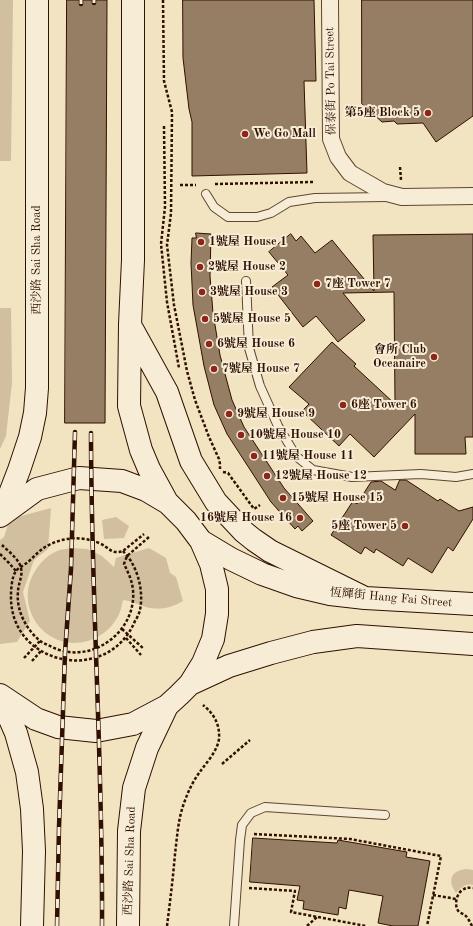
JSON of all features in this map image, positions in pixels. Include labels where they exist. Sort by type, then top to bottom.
[{"type":"main road","name":"西沙路 Sai Sha Road","points":[[1,515],[30,437],[35,413],[37,388],[37,0]]},
{"type":"main road","points":[[133,0],[133,260],[130,324],[130,406],[137,436],[149,469],[168,503]]},
{"type":"main road","points":[[130,324],[168,392],[191,461],[216,502],[244,532],[254,540],[270,550],[365,598]]},
{"type":"main road","points":[[0,696],[36,719],[58,727],[96,731],[133,724],[167,706],[190,684],[203,662],[213,639],[217,614],[217,589],[213,570],[201,541],[186,521],[168,503],[146,490],[122,481],[79,478],[37,489],[1,515]]},
{"type":"main road","name":"恆輝街 Hang Fai Street","points":[[201,541],[231,559],[262,574],[296,586],[330,594],[365,598],[473,604]]},
{"type":"main road","points":[[190,684],[230,666],[313,642],[357,636],[473,644]]},
{"type":"main road","points":[[0,696],[16,733],[27,772],[32,809],[34,851],[32,926]]},
{"type":"main road","name":"西沙路 Sai Sha Road","points":[[128,926],[129,831],[134,788],[147,748],[167,706]]},
{"type":"street","name":"保泰街 Po Tai Street","points":[[330,0],[331,139],[338,157],[350,172],[383,192],[402,197],[473,196]]},
{"type":"lane","points":[[206,194],[214,207],[228,217],[257,217],[271,213],[289,202],[315,198],[402,197]]},
{"type":"lane","points":[[246,281],[249,348],[260,386],[278,426],[296,456],[313,470],[352,477],[421,474],[456,477],[473,474]]},
{"type":"lane","points":[[234,926],[242,825],[251,813],[264,807],[385,815]]},
{"type":"path","points":[[162,0],[164,80],[172,112],[171,213],[167,245],[174,305],[187,371],[195,400],[219,459],[220,471]]},
{"type":"path","points":[[164,126],[165,207],[161,244],[167,302],[178,368],[181,374]]},
{"type":"path","points":[[212,184],[314,182]]},
{"type":"path","points":[[180,185],[196,185]]},
{"type":"path","points":[[228,473],[254,509],[260,505]]},
{"type":"path","points":[[123,551],[132,563],[138,575],[141,593],[140,611],[132,630],[120,644],[107,653],[96,658],[74,661],[58,659],[41,651],[29,642],[20,630],[13,615],[11,586],[16,571],[29,561],[37,552],[58,540],[83,538],[101,544],[114,552],[123,551],[144,534]]},
{"type":"path","points":[[2,544],[17,560],[21,567],[21,575],[17,593],[19,608],[30,632],[40,641],[55,649],[68,652],[78,652],[98,648],[108,642],[122,629],[130,612],[133,599],[133,589],[124,564],[127,556],[149,537]]},
{"type":"path","points":[[0,554],[16,571]]},
{"type":"path","points":[[122,629],[141,654]]},
{"type":"path","points":[[127,636],[144,650]]},
{"type":"path","points":[[24,658],[40,641]]},
{"type":"path","points":[[32,661],[41,651]]},
{"type":"path","points":[[167,926],[179,823],[183,806],[199,773],[215,750],[218,740],[219,730],[216,720],[211,712],[203,705]]},
{"type":"path","points":[[222,764],[250,740]]},
{"type":"path","points":[[249,833],[350,839],[440,856],[427,926]]},
{"type":"path","points":[[472,926],[465,915],[459,912],[456,906],[456,899],[459,893],[464,889],[471,887],[473,888]]},
{"type":"path","points":[[246,888],[295,891],[291,912],[366,926]]},
{"type":"path","points":[[433,895],[456,899]]},
{"type":"path","points":[[307,926],[318,916]]},
{"type":"shaded area","points":[[0,0],[13,0],[11,161],[0,161]]},
{"type":"shaded area","points":[[0,308],[11,308],[12,383],[6,436],[0,449]]},
{"type":"shaded area","points":[[51,508],[48,549],[34,560],[23,592],[30,621],[17,642],[0,644],[0,540],[4,537],[10,519]]},
{"type":"shaded area","points":[[116,517],[129,526],[124,538],[104,539],[102,520]]},
{"type":"shaded area","points":[[72,548],[87,549],[102,556],[114,567],[116,558],[149,548],[166,558],[170,573],[176,577],[183,601],[171,606],[156,609],[123,600],[120,612],[114,623],[99,636],[90,640],[71,643],[52,637],[39,626],[34,619],[28,604],[28,587],[35,570],[41,562],[57,551]]},
{"type":"shaded area","points":[[466,869],[473,870],[473,885],[465,885],[456,893],[451,880],[452,877],[457,872]]},
{"type":"building","points":[[67,0],[107,0],[105,423],[65,423]]},
{"type":"building","name":"We Go Mall","points":[[183,0],[314,0],[316,81],[304,81],[307,173],[192,176],[192,122],[183,58]]},
{"type":"building","points":[[362,0],[473,0],[473,116],[436,142],[423,123],[397,124],[394,121],[382,122],[362,104]]},
{"type":"building","points":[[196,233],[211,234],[210,276],[213,313],[220,355],[232,400],[244,427],[284,488],[313,521],[302,531],[298,526],[295,529],[271,502],[227,434],[214,405],[204,366],[193,305],[191,263],[192,238],[196,238]]},
{"type":"building","points":[[291,234],[296,241],[301,236],[315,253],[332,240],[374,291],[373,235],[473,234],[473,437],[465,437],[466,454],[415,454],[415,414],[374,457],[350,434],[339,446],[302,411],[309,404],[289,387],[332,342],[356,364],[354,366],[395,404],[394,292],[343,293],[365,320],[338,342],[316,316],[303,327],[272,287],[288,275],[269,252]]},
{"type":"building","name":"5座 Tower 5","points":[[400,480],[406,480],[438,501],[440,499],[459,511],[473,507],[473,519],[453,551],[448,547],[432,573],[408,558],[403,566],[376,549],[374,553],[365,547],[361,554],[331,535],[353,501],[357,504],[371,482],[381,481],[395,490]]},
{"type":"building","points":[[253,838],[337,843],[338,840],[407,852],[406,857],[430,861],[418,926],[393,926],[378,923],[383,896],[349,890],[346,909],[339,907],[338,915],[303,909],[304,901],[297,900],[300,886],[250,882]]},
{"type":"railway","points":[[57,926],[65,653],[71,569],[75,432]]},
{"type":"railway","points":[[91,433],[93,556],[101,802],[102,926]]},
{"type":"place","name":"第5座 Block 5","points":[[428,113]]},
{"type":"place","name":"We Go Mall","points":[[245,134]]},
{"type":"place","name":"1號屋 House 1","points":[[201,242]]},
{"type":"place","name":"2號屋 House 2","points":[[200,267]]},
{"type":"place","name":"7座 Tower 7","points":[[317,284]]},
{"type":"place","name":"3號屋 House 3","points":[[202,292]]},
{"type":"place","name":"5號屋 House 5","points":[[205,319]]},
{"type":"place","name":"6號屋 House 6","points":[[209,344]]},
{"type":"place","name":"會所 Club Oceanaire","points":[[434,357]]},
{"type":"place","name":"7號屋 House 7","points":[[214,369]]},
{"type":"place","name":"6座 Tower 6","points":[[343,405]]},
{"type":"place","name":"9號屋 House 9","points":[[229,414]]},
{"type":"place","name":"10號屋 House 10","points":[[241,435]]},
{"type":"place","name":"11號屋 House 11","points":[[254,456]]},
{"type":"place","name":"12號屋 House 12","points":[[267,476]]},
{"type":"place","name":"15號屋 House 15","points":[[283,498]]},
{"type":"place","name":"16號屋 House 16","points":[[300,518]]},
{"type":"place","name":"5座 Tower 5","points":[[405,526]]}]
